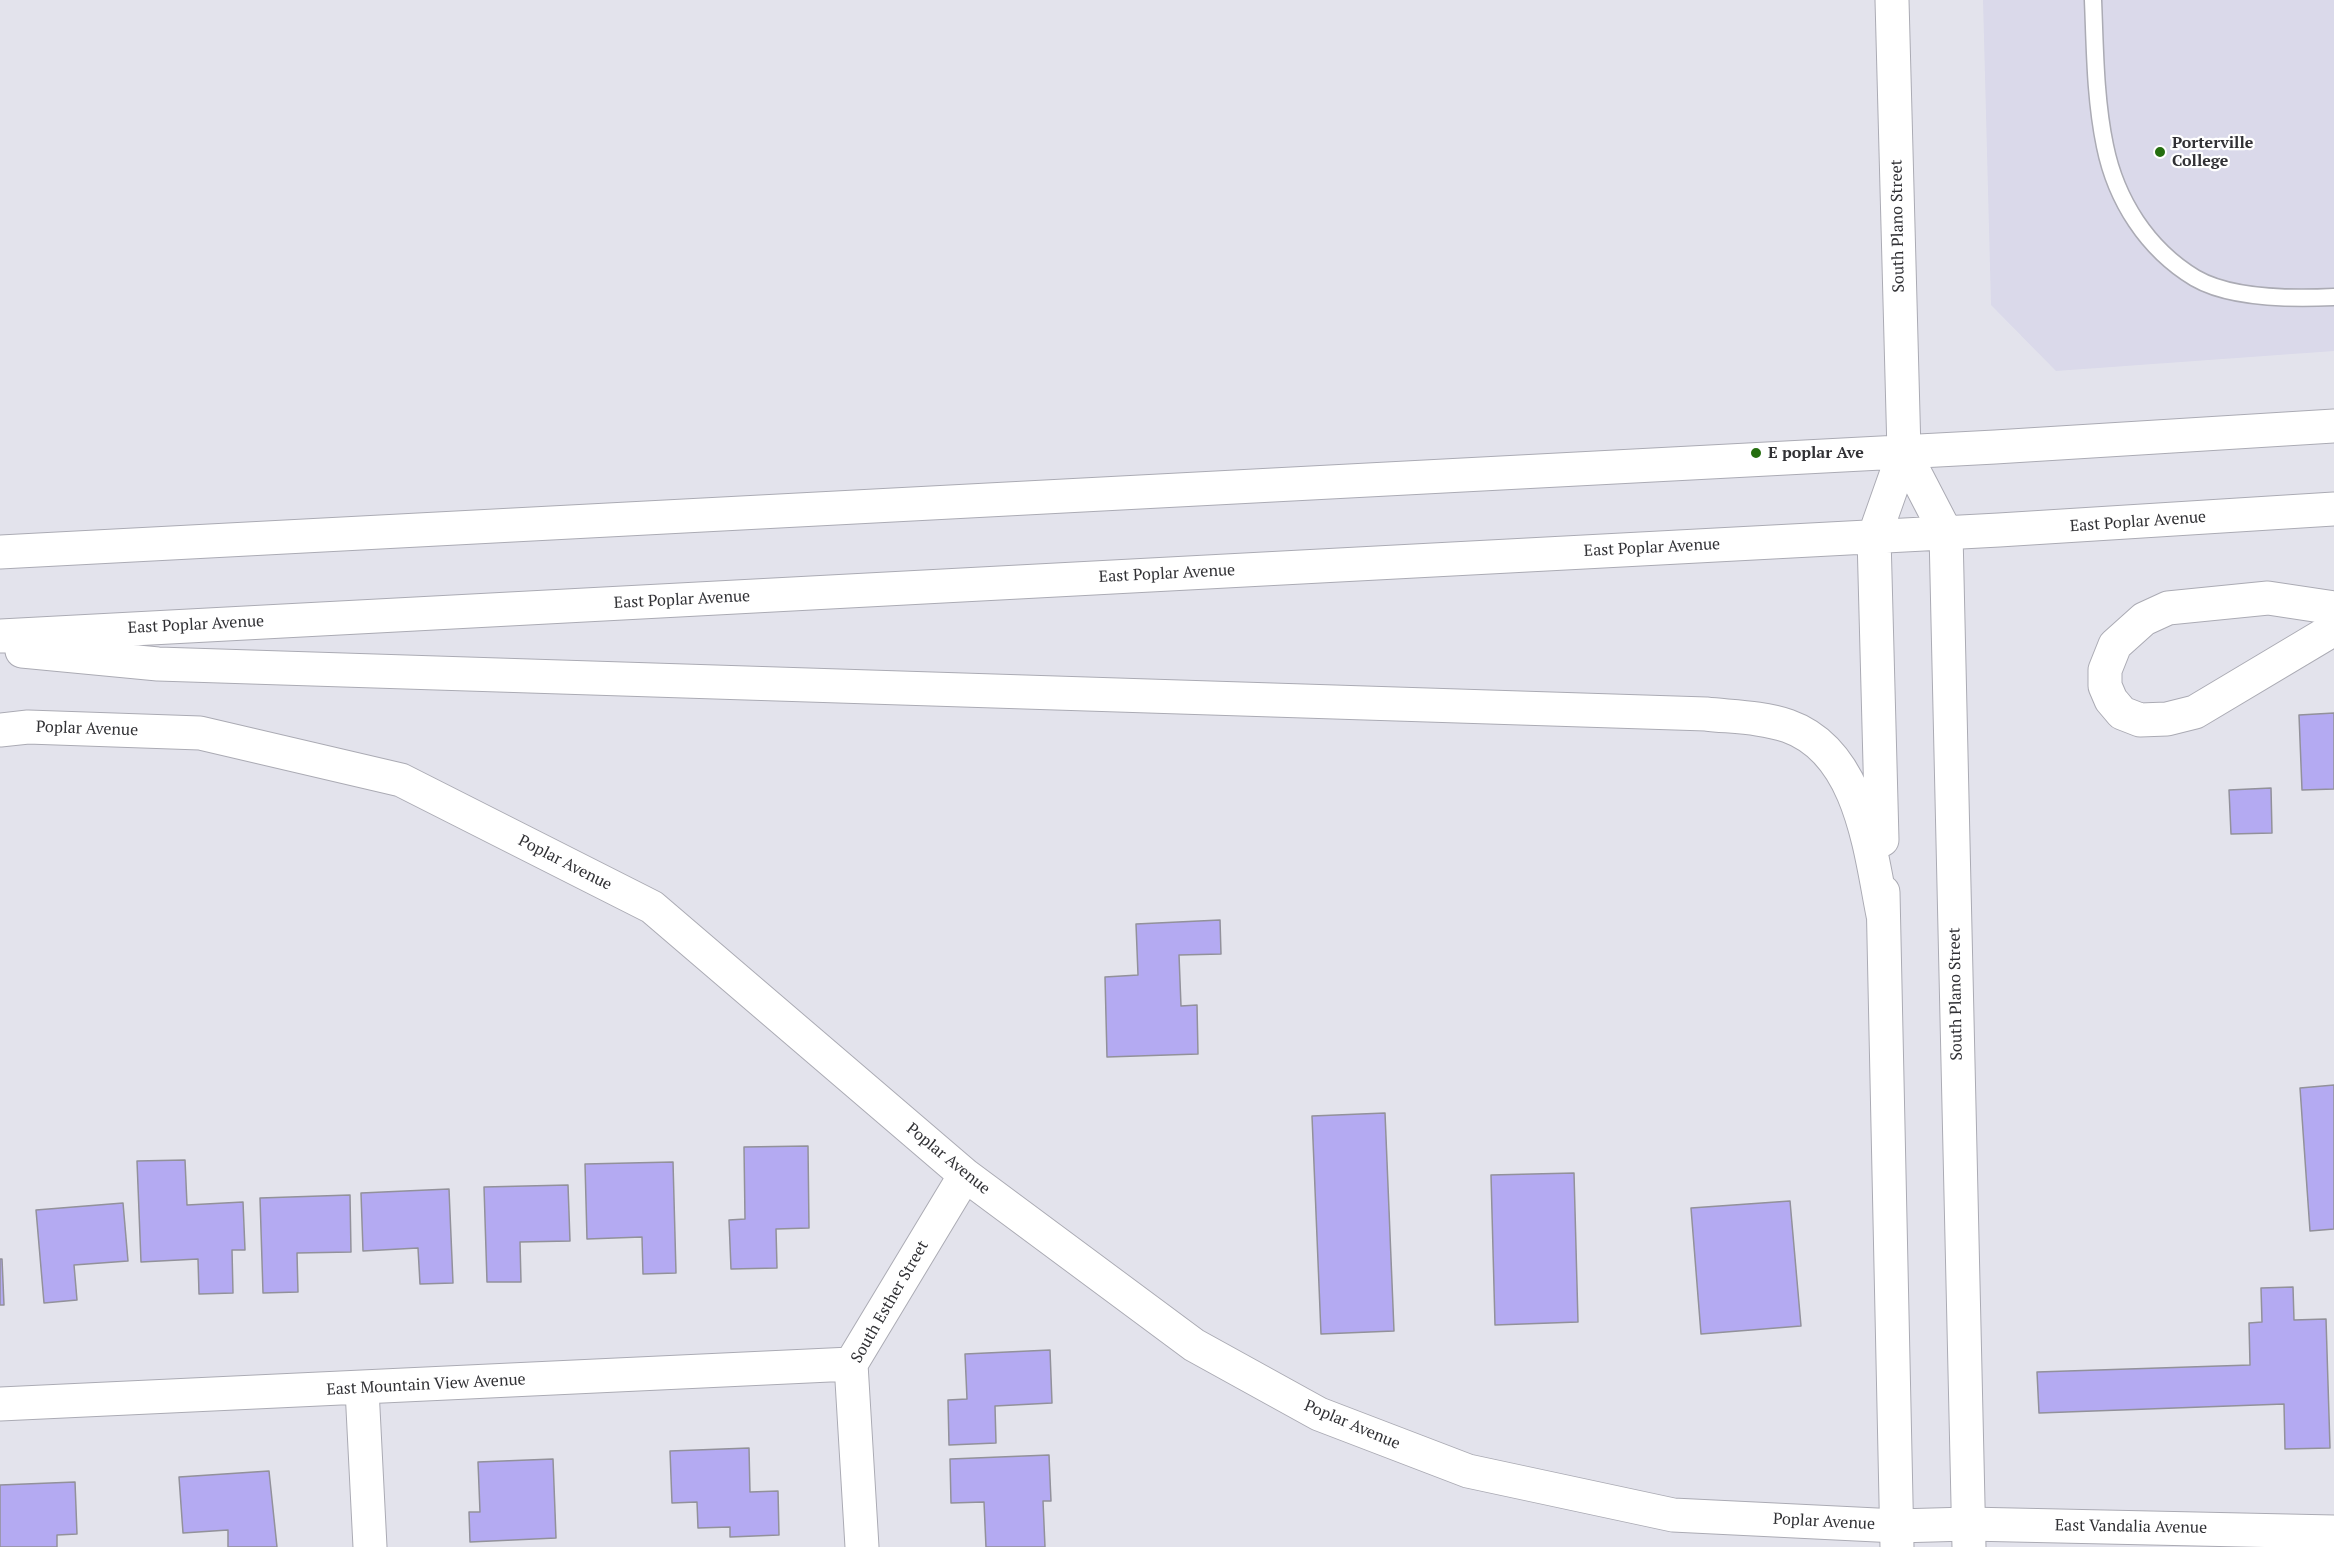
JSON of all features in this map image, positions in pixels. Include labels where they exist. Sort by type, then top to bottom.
[{"type":"main road","name":"South Plano Street","points":[[1892,0],[1904,452],[1874,537],[1897,1537]]},
{"type":"main road","points":[[0,552],[1904,452],[2334,426]]},
{"type":"main road","name":"South Plano Street","points":[[1904,452],[1946,533],[1968,1535]]},
{"type":"main road","name":"East Poplar Avenue","points":[[0,636],[1874,537],[2334,509]]},
{"type":"main road","points":[[2334,608],[2268,598],[2168,608],[2144,620],[2115,645],[2105,670],[2105,686],[2111,700],[2122,712],[2140,720],[2167,719],[2195,712],[2334,629]]},
{"type":"main road","points":[[0,649],[158,664],[1694,714],[1766,720],[1790,727],[1819,746],[1837,763],[1859,803],[1883,915]]},
{"type":"main road","name":"Poplar Avenue","points":[[0,730],[28,727],[200,733],[401,780],[652,907],[965,1175],[1194,1345],[1319,1414],[1468,1471],[1674,1515],[1897,1537],[1929,1525]]},
{"type":"main road","name":"South Esther Street","points":[[862,1547],[851,1364],[965,1175]]},
{"type":"main road","name":"East Mountain View Avenue","points":[[0,1404],[362,1389],[851,1364]]},
{"type":"main road","points":[[362,1389],[370,1547]]},
{"type":"main road","name":"East Vandalia Avenue","points":[[1929,1525],[1968,1535],[2334,1532]]},
{"type":"lane","points":[[2093,0],[2097,83],[2105,146],[2115,181],[2136,224],[2165,256],[2196,279],[2241,292],[2292,299],[2334,297]]},
{"type":"shaded area","name":"Porterville College","points":[[1983,0],[2334,0],[2334,351],[2056,371],[1991,305]]},
{"type":"building","points":[[2334,713],[2334,789],[2302,790],[2299,715]]},
{"type":"building","points":[[2271,788],[2272,833],[2231,834],[2229,790]]},
{"type":"building","points":[[1220,920],[1221,954],[1179,955],[1181,1006],[1197,1005],[1198,1054],[1107,1057],[1105,977],[1138,975],[1136,924]]},
{"type":"building","points":[[2334,1085],[2334,1229],[2310,1231],[2300,1088]]},
{"type":"building","points":[[1385,1113],[1394,1331],[1321,1334],[1312,1116]]},
{"type":"building","points":[[808,1146],[809,1228],[776,1229],[777,1268],[731,1269],[729,1220],[745,1219],[744,1147]]},
{"type":"building","points":[[185,1160],[187,1205],[243,1202],[245,1250],[232,1250],[233,1293],[199,1294],[198,1259],[141,1262],[137,1161]]},
{"type":"building","points":[[673,1162],[676,1273],[643,1274],[642,1237],[587,1239],[585,1164]]},
{"type":"building","points":[[1574,1173],[1578,1322],[1495,1325],[1491,1175]]},
{"type":"building","points":[[568,1185],[570,1241],[520,1242],[521,1282],[487,1282],[484,1187]]},
{"type":"building","points":[[449,1189],[453,1283],[420,1284],[418,1248],[363,1251],[361,1193]]},
{"type":"building","points":[[350,1195],[351,1252],[297,1253],[298,1292],[263,1293],[260,1198]]},
{"type":"building","points":[[1790,1201],[1801,1326],[1701,1334],[1691,1208]]},
{"type":"building","points":[[123,1203],[128,1261],[74,1265],[77,1300],[44,1303],[36,1210]]},
{"type":"building","points":[[0,1259],[2,1259],[4,1305],[0,1305]]},
{"type":"building","points":[[2293,1287],[2294,1320],[2326,1319],[2330,1448],[2285,1449],[2284,1404],[2039,1413],[2037,1372],[2250,1365],[2249,1323],[2262,1322],[2261,1288]]},
{"type":"building","points":[[1050,1350],[1052,1403],[995,1406],[996,1443],[949,1445],[948,1400],[967,1399],[965,1354]]},
{"type":"building","points":[[749,1448],[750,1492],[778,1491],[779,1535],[730,1537],[730,1527],[698,1528],[697,1502],[672,1503],[670,1451]]},
{"type":"building","points":[[1049,1455],[1051,1501],[1043,1501],[1045,1547],[986,1547],[984,1502],[951,1503],[950,1459]]},
{"type":"building","points":[[553,1459],[556,1538],[470,1542],[469,1512],[480,1512],[478,1462]]},
{"type":"building","points":[[269,1471],[277,1547],[228,1547],[228,1530],[183,1533],[179,1477]]},
{"type":"building","points":[[75,1482],[77,1534],[57,1535],[57,1547],[0,1547],[0,1485]]},
{"type":"place","name":"Porterville College","points":[[2160,152]]},
{"type":"place","name":"E poplar Ave","points":[[1756,453]]}]
